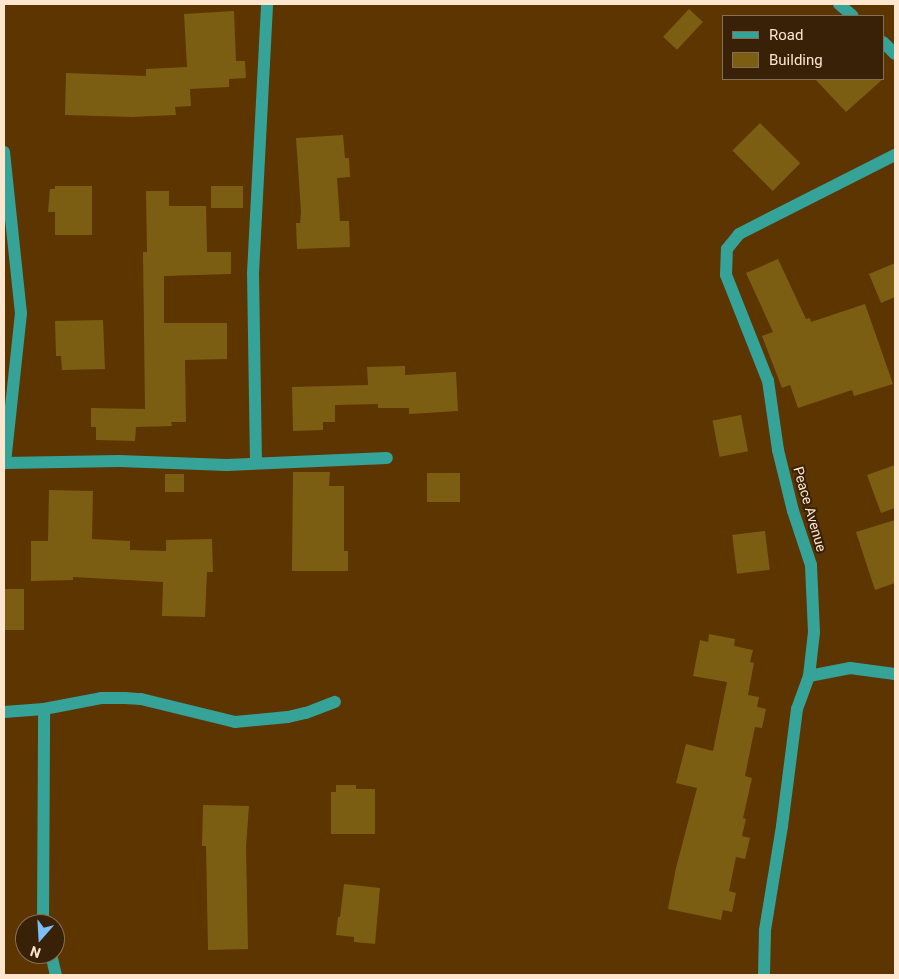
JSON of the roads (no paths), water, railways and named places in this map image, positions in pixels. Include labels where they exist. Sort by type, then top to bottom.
[{"type":"street","points":[[256,463],[253,273],[267,4]]},
{"type":"street","points":[[839,4],[852,15]]},
{"type":"street","points":[[884,43],[895,54]]},
{"type":"street","points":[[4,152],[21,313],[4,463],[119,461],[227,465],[387,458]]},
{"type":"street","name":"Peace Avenue","points":[[764,975],[765,930],[782,826],[797,709],[809,676],[814,632],[811,565],[793,511],[778,450],[768,381],[726,275],[727,249],[739,234],[895,155]]},
{"type":"street","points":[[809,676],[850,668],[895,674]]},
{"type":"street","points":[[4,712],[44,709],[101,698],[141,699],[235,722],[288,717],[306,713],[334,702]]},
{"type":"street","points":[[43,914],[44,709]]}]
